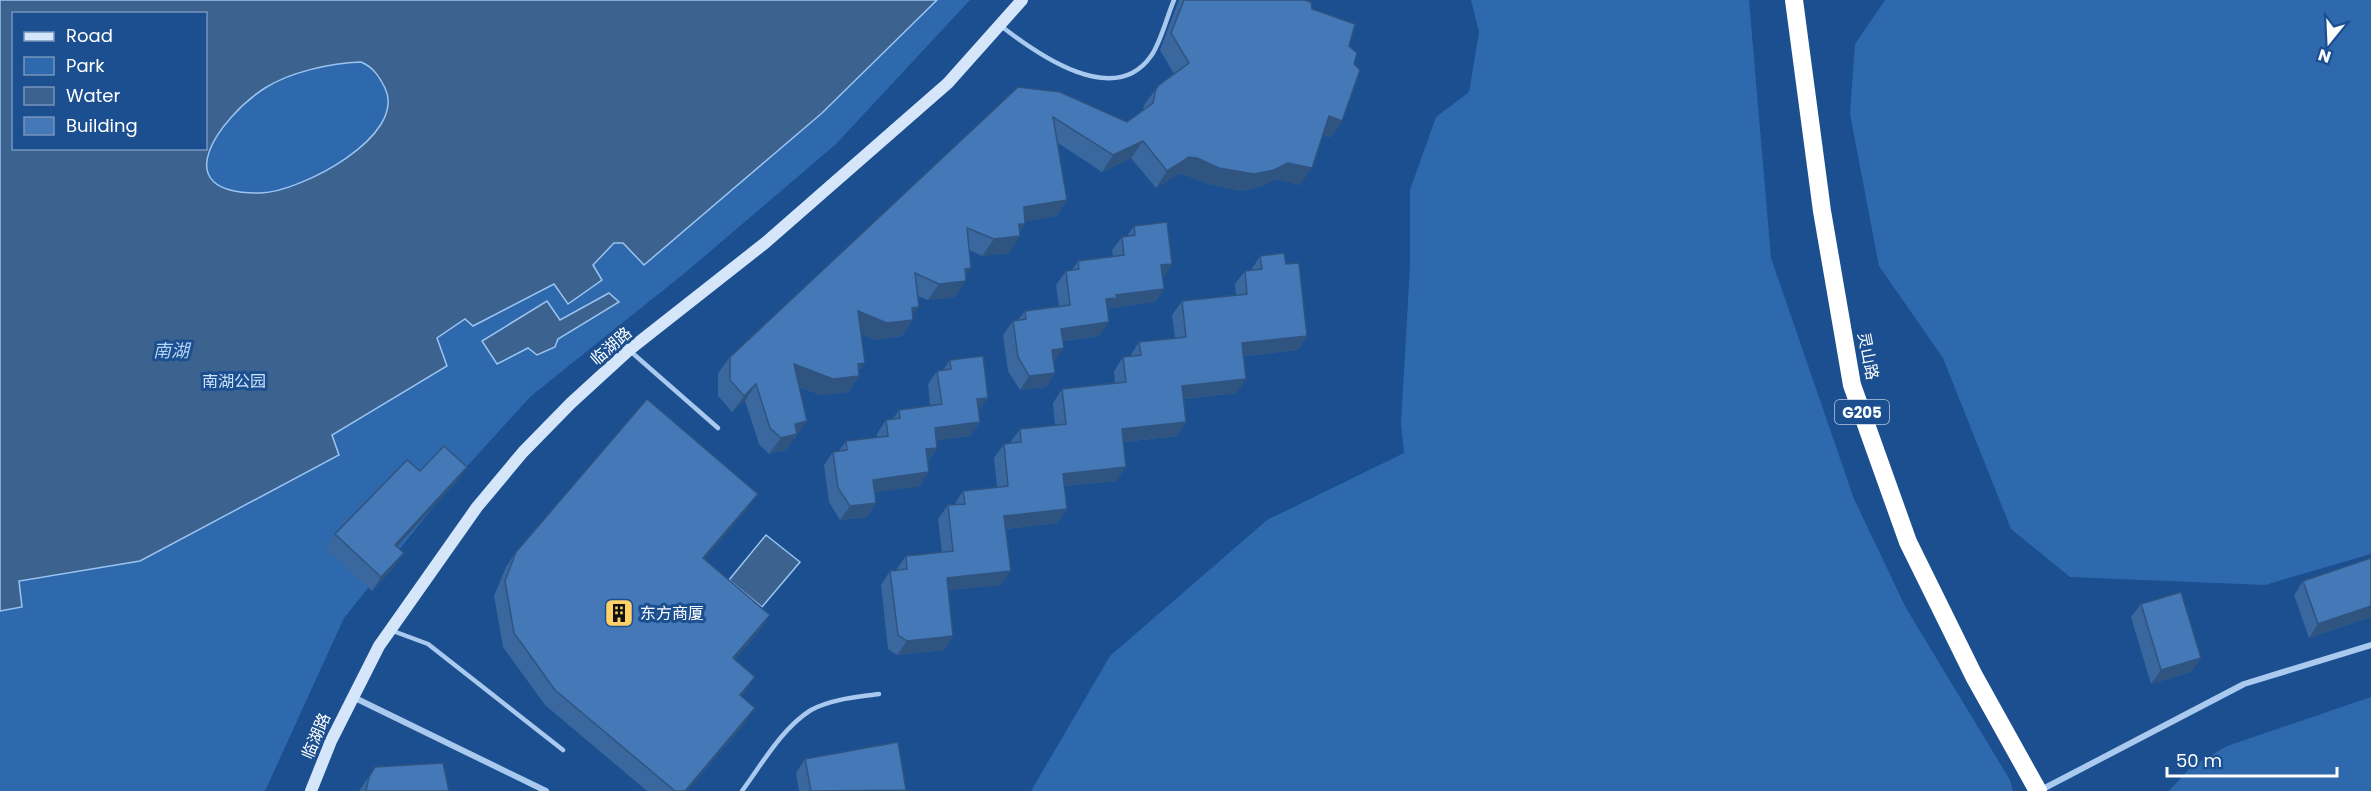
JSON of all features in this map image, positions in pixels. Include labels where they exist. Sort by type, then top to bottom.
[{"type":"highway","name":"灵山路","points":[[1794,0],[1822,210],[1852,385],[1908,542],[1974,676],[2038,791]]},
{"type":"street","name":"临湖路","points":[[311,791],[352,696],[379,646],[477,507],[523,452],[629,350],[765,243],[948,83],[1022,0]]},
{"type":"street","points":[[2038,791],[2244,684],[2371,645]]},
{"type":"street","points":[[352,696],[546,791]]},
{"type":"lane","points":[[1001,26],[1026,45],[1088,76],[1107,79],[1121,77],[1137,71],[1152,55],[1174,0]]},
{"type":"lane","points":[[629,350],[718,428]]},
{"type":"lane","points":[[390,630],[428,644],[563,750]]},
{"type":"lane","points":[[742,791],[779,740],[795,723],[812,710],[831,703],[879,694]]},
{"type":"green space","name":"南湖","points":[[0,0],[970,0],[836,144],[686,272],[531,396],[460,474],[344,618],[265,791],[0,791]]},
{"type":"green space","points":[[1471,0],[1749,0],[1771,258],[1854,499],[1906,608],[2010,780],[2013,791],[1031,791],[1110,656],[1267,520],[1404,453],[1401,424],[1410,266],[1410,190],[1436,117],[1469,92],[1479,32]]},
{"type":"green space","points":[[1885,0],[2371,0],[2371,554],[2265,585],[2070,577],[2011,529],[1943,358],[1879,266],[1850,114],[1855,44]]},
{"type":"green space","points":[[2371,697],[2371,791],[2169,791],[2191,767],[2227,746]]},
{"type":"water","name":"南湖","points":[[0,0],[937,0],[822,113],[644,265],[623,243],[614,243],[593,265],[602,280],[568,304],[554,284],[473,326],[465,319],[437,338],[447,366],[332,435],[339,455],[140,561],[19,581],[22,607],[0,611]],"holes":[[[361,62],[372,69],[385,88],[388,106],[381,125],[366,142],[346,158],[300,183],[278,190],[261,193],[231,190],[214,182],[207,168],[209,152],[218,134],[231,117],[248,101],[275,82],[298,73],[337,64]]]},
{"type":"water","points":[[609,293],[619,302],[558,339],[555,347],[537,355],[528,348],[497,364],[482,341],[547,301],[560,320]]},
{"type":"water","points":[[766,535],[800,562],[762,607],[729,580]]},
{"type":"building","points":[[1184,0],[1304,0],[1311,2],[1312,9],[1355,24],[1349,46],[1357,53],[1354,64],[1360,70],[1342,121],[1329,116],[1312,168],[1288,163],[1274,170],[1254,174],[1219,168],[1197,158],[1189,157],[1167,171],[1143,141],[1113,155],[1053,117],[1067,200],[1024,207],[1025,224],[1019,224],[1020,236],[994,239],[967,228],[971,268],[965,269],[966,281],[939,284],[915,273],[919,307],[912,308],[913,320],[887,323],[858,311],[865,363],[858,364],[859,376],[833,379],[794,364],[807,421],[795,424],[797,434],[781,438],[770,428],[756,384],[744,396],[730,380],[730,357],[1018,87],[1060,92],[1127,122],[1153,103],[1159,85],[1189,63],[1171,33]]},
{"type":"building","points":[[1167,222],[1172,264],[1161,265],[1164,289],[1116,295],[1117,298],[1106,299],[1109,322],[1061,329],[1064,348],[1052,350],[1055,373],[1029,376],[1018,357],[1013,321],[1026,319],[1025,311],[1070,305],[1066,271],[1079,269],[1078,261],[1124,255],[1122,237],[1135,235],[1134,226]]},
{"type":"building","points":[[1284,253],[1286,264],[1299,263],[1307,336],[1242,343],[1246,379],[1182,386],[1186,422],[1122,429],[1126,467],[1063,474],[1067,509],[1004,516],[1011,571],[947,578],[953,636],[907,641],[898,635],[890,571],[907,569],[906,556],[953,551],[948,505],[965,504],[963,491],[1008,486],[1004,444],[1021,442],[1020,429],[1066,424],[1062,389],[1126,382],[1123,357],[1141,355],[1139,342],[1186,337],[1182,301],[1247,294],[1245,271],[1262,269],[1260,256]]},
{"type":"building","points":[[983,356],[988,398],[977,399],[980,422],[935,428],[937,448],[926,449],[929,472],[873,480],[876,503],[850,506],[838,488],[833,452],[847,450],[846,441],[888,436],[886,420],[900,418],[899,410],[942,404],[937,371],[951,369],[950,360]]},
{"type":"building","name":"东方商厦","points":[[647,399],[758,494],[703,558],[770,615],[733,658],[755,677],[740,695],[755,708],[685,791],[675,791],[555,690],[514,633],[505,581],[516,552]]},
{"type":"building","points":[[444,446],[467,467],[395,545],[404,553],[381,577],[335,534],[407,460],[420,471]]},
{"type":"building","points":[[2371,558],[2371,606],[2318,624],[2303,581]]},
{"type":"building","points":[[2181,592],[2201,658],[2161,670],[2141,604]]},
{"type":"building","points":[[898,742],[906,790],[811,791],[805,759]]},
{"type":"building","points":[[443,763],[449,791],[366,791],[369,777],[375,767]]},
{"type":"place","name":"东方商厦","points":[[619,613]]},
{"type":"park label","name":"南湖公园","points":[[234,381]]}]
